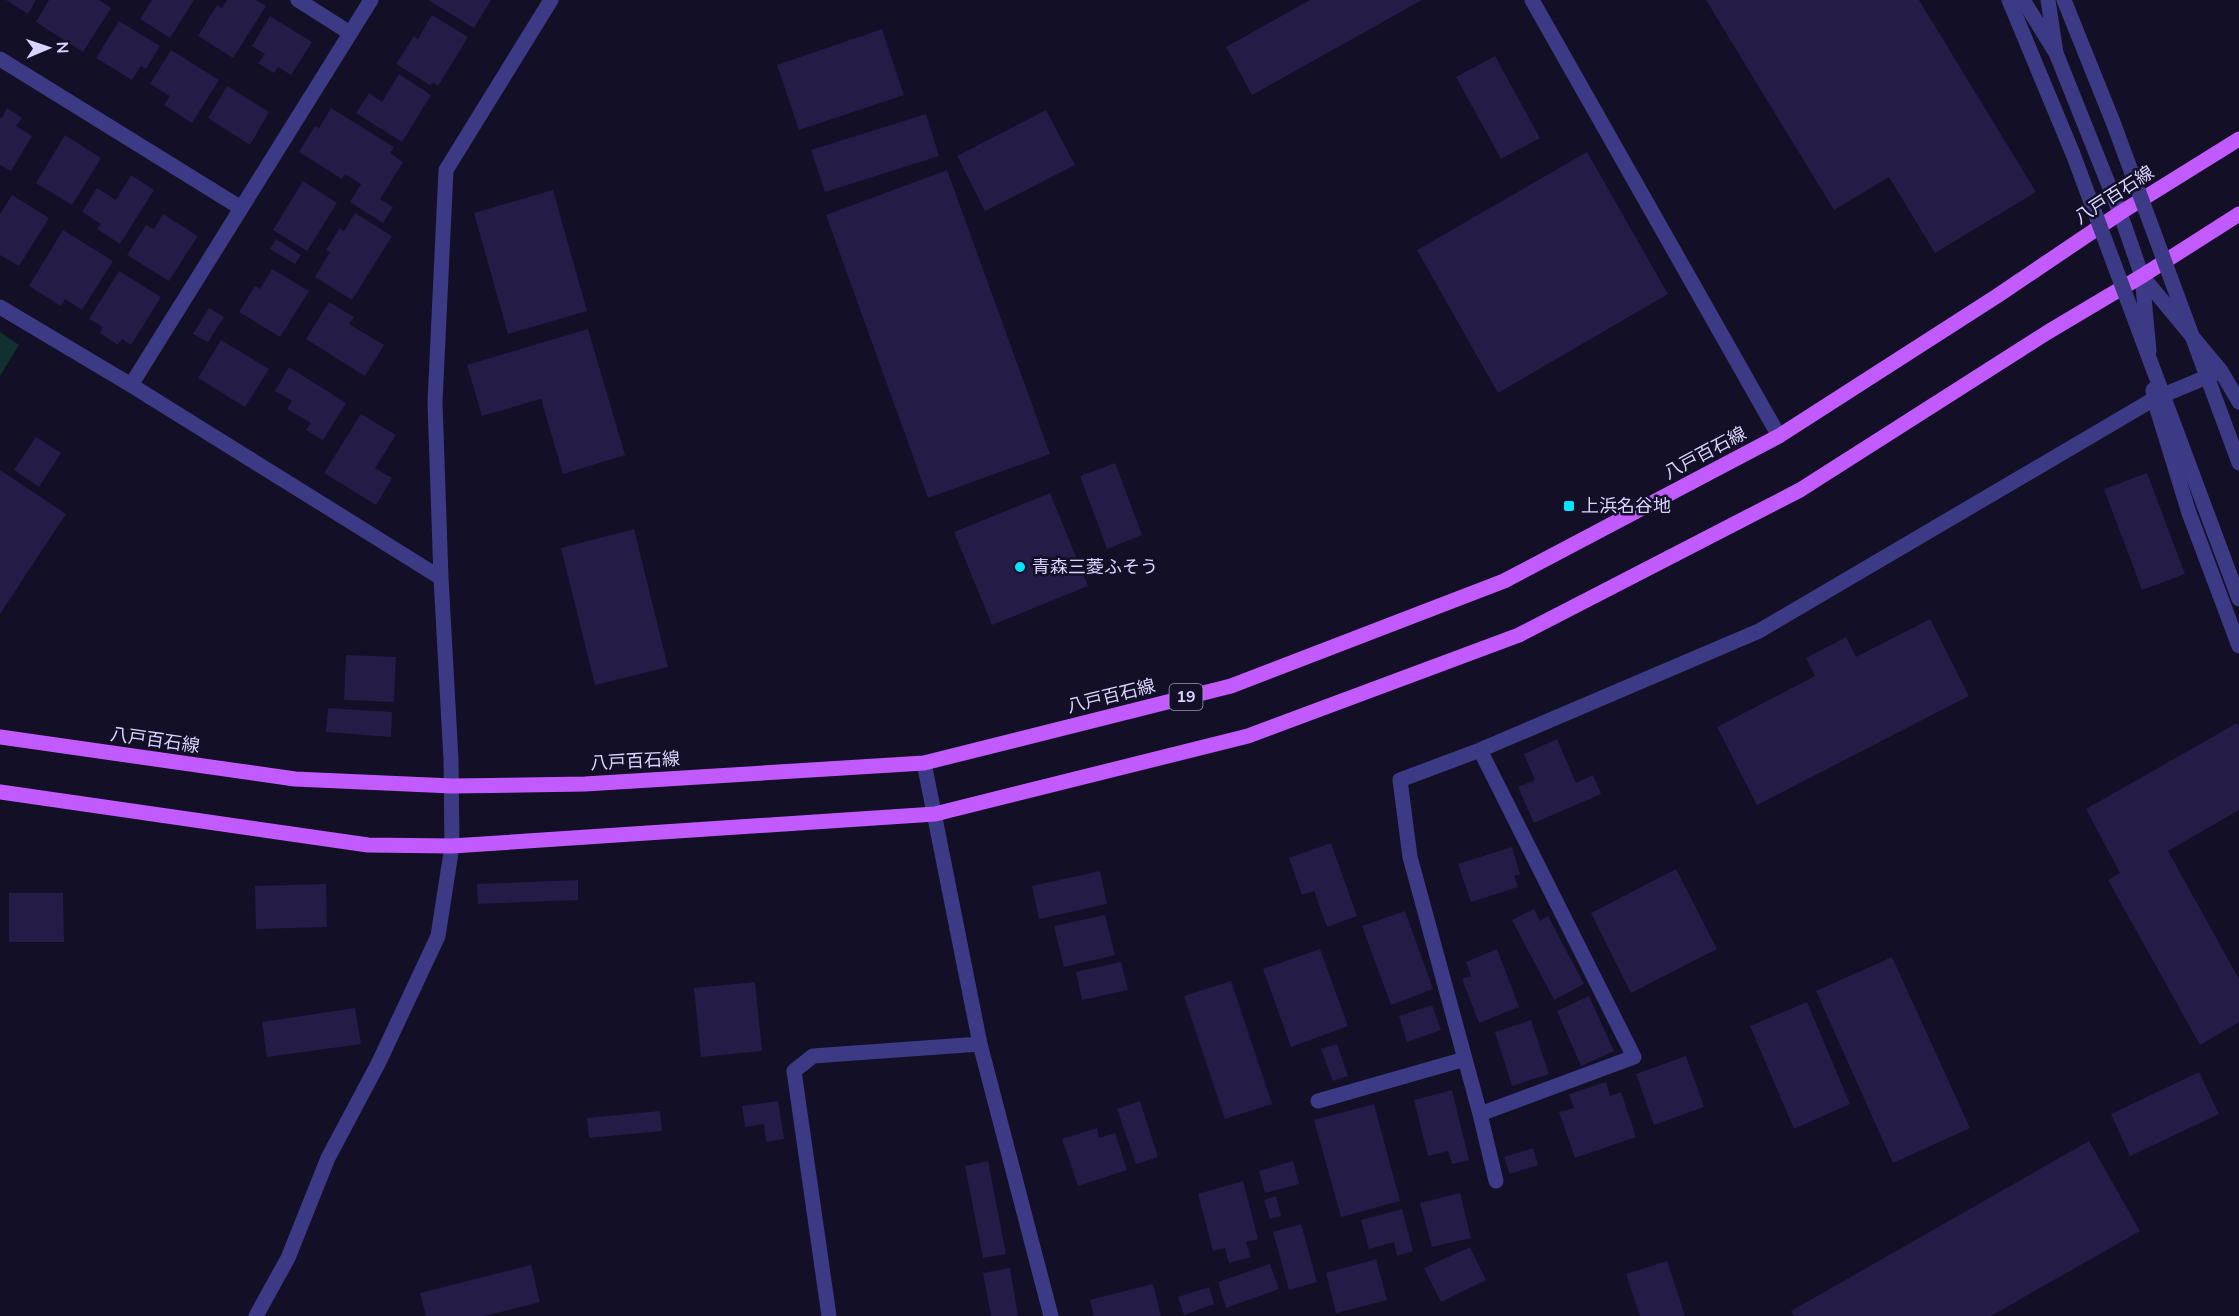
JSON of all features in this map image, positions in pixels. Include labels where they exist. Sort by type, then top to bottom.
[{"type":"main road","name":"八戸百石線","points":[[0,737],[295,779],[452,786],[585,783],[924,763],[1231,686],[1504,581],[1779,436],[2239,138]]},
{"type":"main road","points":[[0,792],[368,845],[452,846],[935,814],[1248,736],[1519,635],[1800,490],[2239,214]]},
{"type":"street","points":[[298,0],[350,33]]},
{"type":"street","points":[[131,385],[371,0]]},
{"type":"street","points":[[256,1316],[288,1258],[328,1158],[378,1062],[438,936],[452,846],[452,786],[435,402],[446,170],[551,0]]},
{"type":"street","points":[[1532,0],[1779,436]]},
{"type":"street","points":[[2009,0],[2073,154],[2239,599]]},
{"type":"street","points":[[2023,0],[2056,53],[2120,213],[2142,276],[2154,399],[2188,513],[2239,646]]},
{"type":"street","points":[[2048,0],[2056,53]]},
{"type":"street","points":[[2064,0],[2113,122],[2239,463]]},
{"type":"street","points":[[0,59],[241,208]]},
{"type":"street","points":[[2142,276],[2221,371],[2239,402]]},
{"type":"street","points":[[0,307],[131,385],[441,578]]},
{"type":"street","points":[[1496,1181],[1410,857],[1400,780],[1480,750],[1759,631],[2154,399],[2221,371]]},
{"type":"street","points":[[1480,750],[1634,1057],[1480,1114]]},
{"type":"street","points":[[924,763],[980,1044],[1051,1316]]},
{"type":"street","points":[[829,1316],[794,1071],[813,1056],[980,1044]]},
{"type":"street","points":[[1318,1101],[1465,1059]]},
{"type":"green space","points":[[0,332],[19,345],[0,376]]},
{"type":"building","points":[[6,0],[36,0],[28,14]]},
{"type":"building","points":[[49,0],[99,0],[111,8],[83,52],[36,22]]},
{"type":"building","points":[[152,0],[194,0],[170,38],[140,19]]},
{"type":"building","points":[[227,0],[256,0],[266,6],[233,58],[198,36],[217,5],[222,8]]},
{"type":"building","points":[[428,0],[491,0],[474,28]]},
{"type":"building","points":[[1310,0],[1422,0],[1252,95],[1226,47]]},
{"type":"building","points":[[1706,0],[1919,0],[2036,192],[1935,253],[1889,177],[1834,210]]},
{"type":"building","points":[[432,15],[468,37],[438,86],[433,82],[430,85],[396,64],[414,36],[418,39]]},
{"type":"building","points":[[270,16],[312,42],[291,75],[278,67],[274,73],[258,63],[265,54],[252,46]]},
{"type":"building","points":[[119,21],[160,46],[146,69],[141,66],[132,80],[96,58]]},
{"type":"building","points":[[882,29],[904,95],[799,130],[777,65]]},
{"type":"building","points":[[171,50],[219,80],[192,123],[164,105],[170,96],[150,84]]},
{"type":"building","points":[[1495,56],[1540,138],[1501,159],[1456,77]]},
{"type":"building","points":[[399,74],[431,95],[402,142],[356,113],[369,93],[382,102]]},
{"type":"building","points":[[227,86],[269,112],[250,145],[208,118]]},
{"type":"building","points":[[7,108],[22,118],[16,126],[32,136],[11,171],[0,165],[0,117],[2,118]]},
{"type":"building","points":[[331,108],[394,147],[390,153],[403,162],[380,199],[393,207],[383,223],[350,202],[361,184],[345,174],[342,179],[299,152],[315,126],[319,128]]},
{"type":"building","points":[[1046,110],[1075,165],[985,211],[957,156]]},
{"type":"building","points":[[926,114],[939,156],[825,192],[811,150]]},
{"type":"building","points":[[65,135],[101,158],[72,205],[36,183]]},
{"type":"building","points":[[1587,152],[1668,294],[1498,393],[1417,250]]},
{"type":"building","points":[[947,170],[1050,454],[928,498],[826,215]]},
{"type":"building","points":[[131,175],[154,190],[120,244],[97,229],[101,224],[82,212],[97,188],[116,200]]},
{"type":"building","points":[[303,181],[337,203],[307,251],[273,230]]},
{"type":"building","points":[[553,190],[587,311],[508,334],[474,213]]},
{"type":"building","points":[[12,195],[49,218],[19,266],[0,255],[0,214]]},
{"type":"building","points":[[355,213],[392,236],[352,300],[315,277],[330,252],[326,250],[340,228],[344,231]]},
{"type":"building","points":[[163,214],[198,236],[169,281],[127,255],[146,225],[154,229]]},
{"type":"building","points":[[63,230],[113,261],[82,310],[65,299],[61,306],[29,286]]},
{"type":"building","points":[[276,239],[301,255],[295,264],[270,249]]},
{"type":"building","points":[[272,269],[309,291],[280,337],[239,312],[255,286],[260,289]]},
{"type":"building","points":[[119,271],[161,297],[131,345],[122,339],[118,345],[100,333],[103,327],[89,319]]},
{"type":"building","points":[[329,302],[354,317],[349,324],[384,345],[365,376],[306,339]]},
{"type":"building","points":[[209,308],[224,317],[208,342],[193,334]]},
{"type":"building","points":[[588,329],[625,455],[563,474],[541,399],[482,416],[467,365]]},
{"type":"building","points":[[221,340],[269,369],[245,407],[198,378]]},
{"type":"building","points":[[289,367],[346,403],[323,440],[306,430],[311,423],[287,409],[292,401],[275,391]]},
{"type":"building","points":[[361,414],[396,435],[375,468],[392,478],[376,505],[324,473]]},
{"type":"building","points":[[36,437],[61,453],[39,487],[14,470]]},
{"type":"building","points":[[1115,463],[1142,535],[1107,549],[1080,476]]},
{"type":"building","points":[[0,470],[66,514],[0,614]]},
{"type":"building","points":[[2147,473],[2185,574],[2142,590],[2104,489]]},
{"type":"building","points":[[1050,493],[1088,586],[992,625],[954,532]]},
{"type":"building","points":[[634,529],[668,667],[595,685],[561,548]]},
{"type":"building","points":[[1930,619],[1969,696],[1757,805],[1717,727],[1815,676],[1806,658],[1846,637],[1856,657]]},
{"type":"building","points":[[346,655],[396,657],[394,702],[344,700]]},
{"type":"building","points":[[328,708],[392,712],[391,737],[326,732]]},
{"type":"building","points":[[2237,723],[2239,727],[2239,810],[2168,851],[2239,979],[2239,1022],[2200,1045],[2108,880],[2120,873],[2086,809]]},
{"type":"building","points":[[1557,739],[1576,783],[1593,775],[1601,794],[1534,823],[1518,787],[1535,780],[1524,754]]},
{"type":"building","points":[[1331,843],[1357,916],[1327,927],[1314,891],[1302,895],[1289,858]]},
{"type":"building","points":[[1512,847],[1520,874],[1514,876],[1518,887],[1471,902],[1458,864]]},
{"type":"building","points":[[1676,869],[1717,949],[1631,993],[1591,913]]},
{"type":"building","points":[[1100,871],[1107,904],[1039,919],[1032,886]]},
{"type":"building","points":[[578,880],[578,900],[478,904],[477,884]]},
{"type":"building","points":[[326,884],[327,927],[256,929],[255,886]]},
{"type":"building","points":[[9,893],[63,893],[64,942],[9,942]]},
{"type":"building","points":[[1534,909],[1540,921],[1548,916],[1584,984],[1554,1000],[1512,920]]},
{"type":"building","points":[[1405,911],[1433,989],[1391,1005],[1362,926]]},
{"type":"building","points":[[1105,915],[1115,955],[1064,967],[1054,926]]},
{"type":"building","points":[[1320,949],[1348,1026],[1291,1047],[1263,969]]},
{"type":"building","points":[[1497,949],[1519,1007],[1479,1023],[1462,979],[1471,976],[1466,962]]},
{"type":"building","points":[[1892,957],[1970,1128],[1893,1163],[1816,991]]},
{"type":"building","points":[[1121,962],[1128,990],[1082,1000],[1076,972]]},
{"type":"building","points":[[1231,981],[1272,1104],[1225,1119],[1184,996]]},
{"type":"building","points":[[755,982],[762,1051],[701,1057],[694,988]]},
{"type":"building","points":[[1589,996],[1614,1051],[1581,1066],[1557,1011]]},
{"type":"building","points":[[1807,1002],[1850,1104],[1794,1129],[1750,1026]]},
{"type":"building","points":[[1432,1005],[1441,1030],[1407,1042],[1399,1016]]},
{"type":"building","points":[[355,1008],[361,1044],[267,1057],[262,1022]]},
{"type":"building","points":[[1531,1020],[1549,1074],[1512,1086],[1495,1032]]},
{"type":"building","points":[[1337,1044],[1348,1076],[1333,1081],[1321,1049]]},
{"type":"building","points":[[1686,1056],[1704,1107],[1654,1125],[1636,1074]]},
{"type":"building","points":[[2199,1072],[2219,1114],[2130,1156],[2111,1114]]},
{"type":"building","points":[[1606,1082],[1610,1096],[1621,1092],[1636,1137],[1575,1158],[1559,1112],[1574,1108],[1569,1094]]},
{"type":"building","points":[[1452,1090],[1469,1160],[1452,1164],[1448,1151],[1428,1156],[1414,1100]]},
{"type":"building","points":[[778,1101],[784,1139],[766,1142],[764,1124],[745,1127],[742,1106]]},
{"type":"building","points":[[1140,1101],[1158,1157],[1136,1164],[1117,1109]]},
{"type":"building","points":[[1374,1104],[1400,1201],[1341,1217],[1314,1120]]},
{"type":"building","points":[[660,1111],[662,1131],[589,1138],[587,1118]]},
{"type":"building","points":[[1097,1128],[1099,1138],[1115,1133],[1127,1170],[1078,1186],[1062,1139]]},
{"type":"building","points":[[2089,1141],[2140,1231],[1991,1316],[1794,1316],[1791,1311]]},
{"type":"building","points":[[1533,1148],[1538,1165],[1510,1174],[1504,1157]]},
{"type":"building","points":[[988,1161],[1006,1254],[983,1258],[965,1166]]},
{"type":"building","points":[[1293,1161],[1299,1184],[1265,1193],[1259,1171]]},
{"type":"building","points":[[1243,1181],[1258,1239],[1246,1242],[1251,1257],[1229,1263],[1225,1248],[1213,1251],[1198,1194]]},
{"type":"building","points":[[1460,1193],[1471,1238],[1432,1247],[1420,1203]]},
{"type":"building","points":[[1276,1196],[1281,1216],[1270,1219],[1264,1200]]},
{"type":"building","points":[[1402,1209],[1413,1251],[1397,1256],[1394,1242],[1369,1249],[1361,1220]]},
{"type":"building","points":[[1301,1224],[1317,1282],[1289,1290],[1273,1232]]},
{"type":"building","points":[[1470,1247],[1486,1280],[1441,1302],[1424,1268]]},
{"type":"building","points":[[1376,1259],[1387,1300],[1336,1313],[1326,1273]]},
{"type":"building","points":[[1667,1261],[1685,1316],[1640,1316],[1626,1274]]},
{"type":"building","points":[[1270,1264],[1279,1289],[1226,1308],[1218,1282]]},
{"type":"building","points":[[531,1265],[540,1302],[485,1316],[426,1316],[420,1293]]},
{"type":"building","points":[[1010,1268],[1018,1316],[991,1316],[983,1273]]},
{"type":"building","points":[[1153,1284],[1161,1316],[1094,1316],[1090,1300]]},
{"type":"building","points":[[1209,1287],[1214,1304],[1184,1315],[1178,1297]]},
{"type":"place","name":"上浜名谷地","points":[[1569,506]]},
{"type":"place","name":"青森三菱ふそう","points":[[1020,567]]}]
